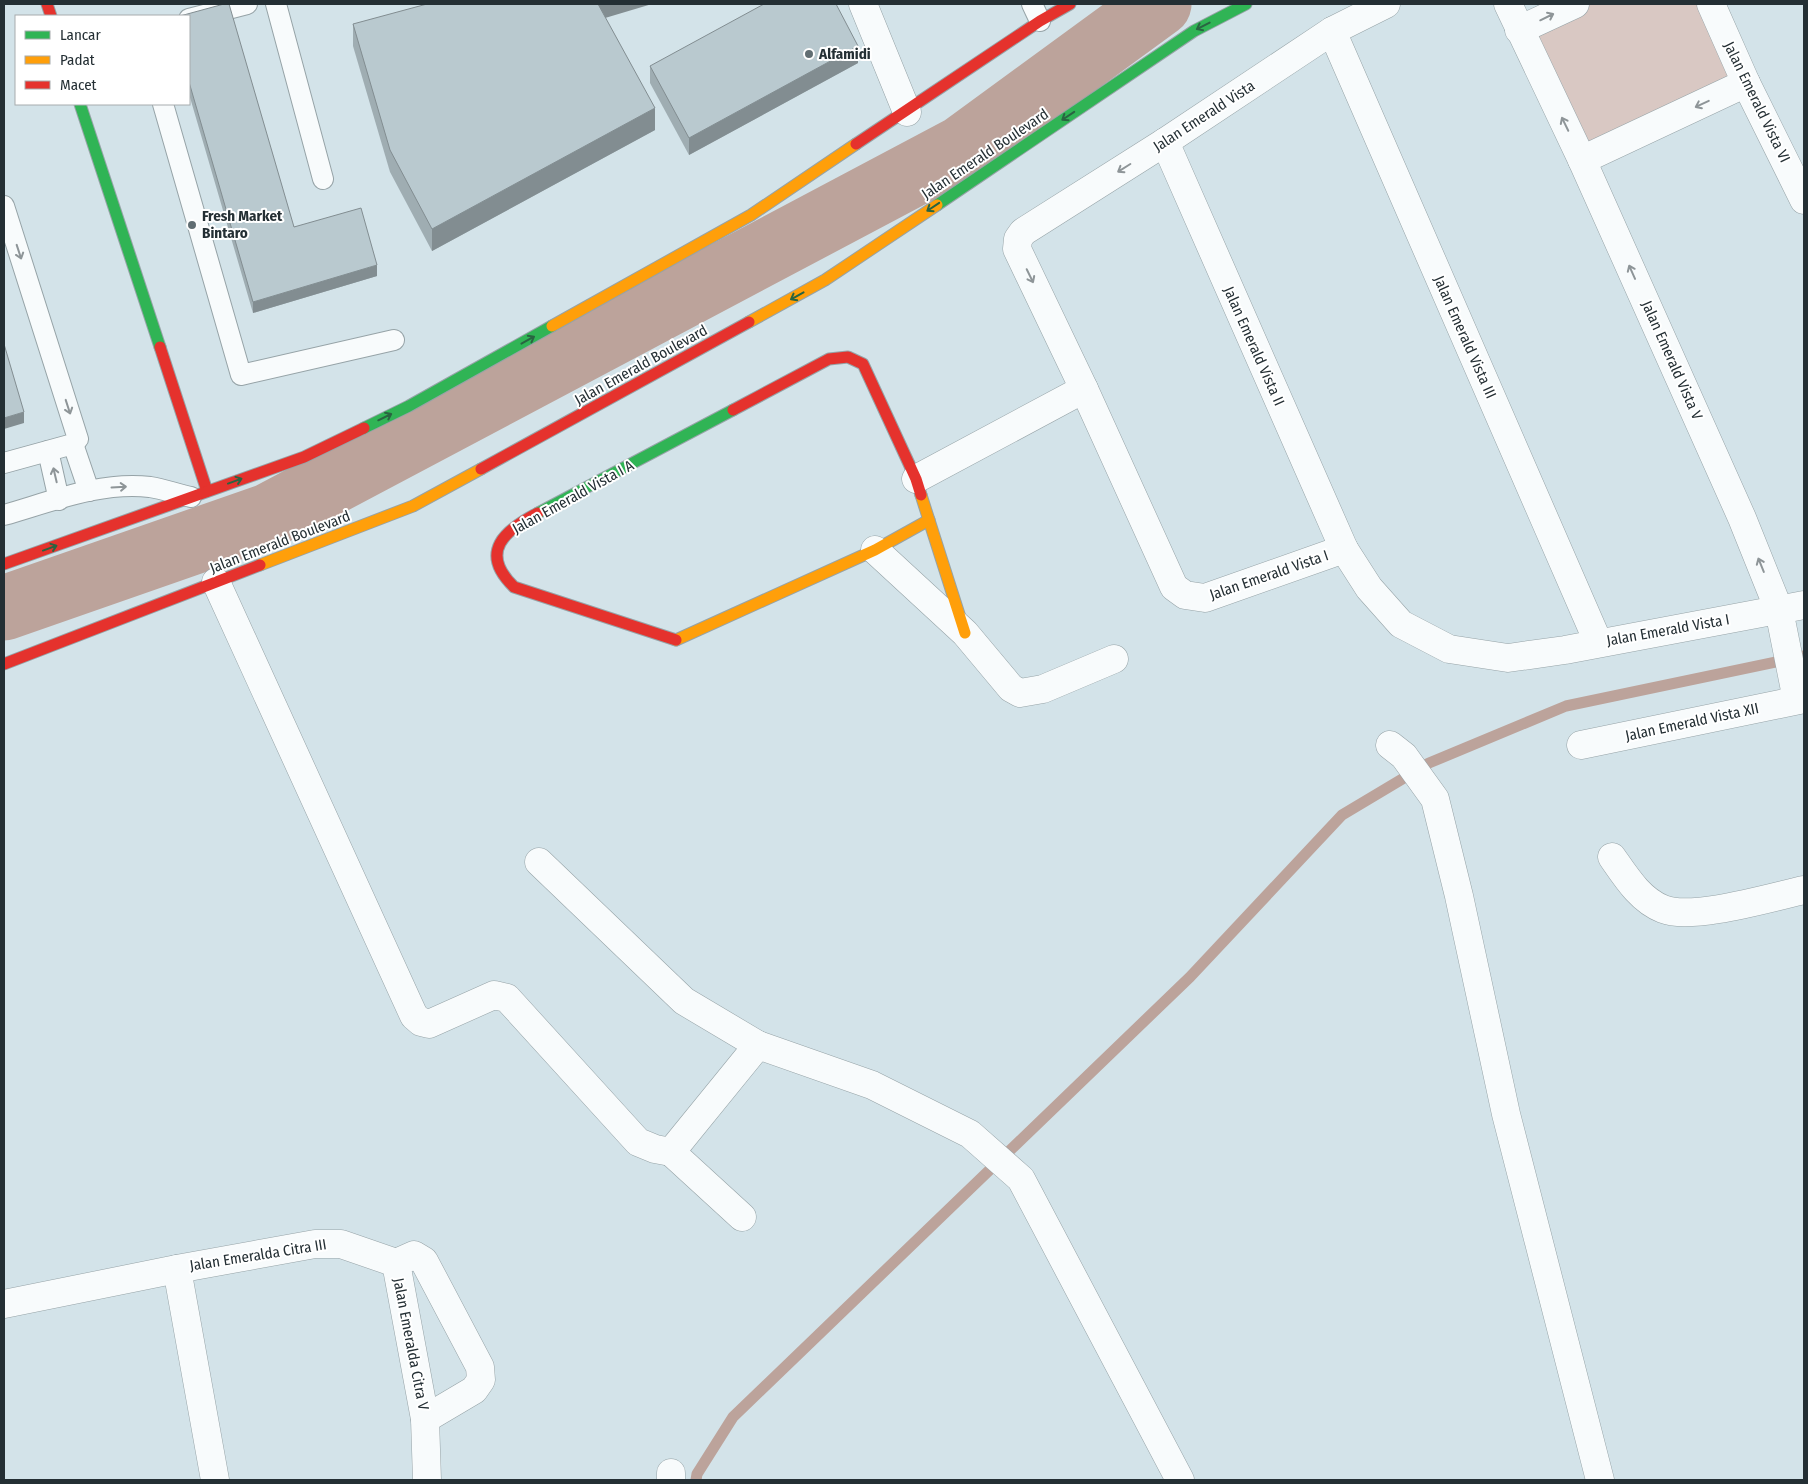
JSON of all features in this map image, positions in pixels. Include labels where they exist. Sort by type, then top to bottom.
[{"type":"main road","points":[[4,564],[304,457],[409,406],[751,215],[907,112],[1036,12],[1070,4]]},
{"type":"main road","name":"Jalan Emerald Boulevard","points":[[4,664],[414,506],[825,280],[1194,31],[1246,4]]},
{"type":"main road","points":[[80,105],[199,494]]},
{"type":"main road","name":"Jalan Emerald Vista I A","points":[[929,520],[875,550],[678,640],[514,587],[502,577],[497,555],[504,536],[523,521],[829,359],[848,357],[863,364],[916,479],[966,633]]},
{"type":"street","points":[[863,4],[907,112]]},
{"type":"street","name":"Jalan Emerald Vista","points":[[1023,232],[1165,142],[1332,31],[1386,4]]},
{"type":"street","points":[[1508,4],[1519,30],[1575,4]]},
{"type":"street","name":"Jalan Emerald Vista VI","points":[[1711,4],[1746,83],[1804,200]]},
{"type":"street","name":"Jalan Emerald Vista V","points":[[1519,30],[1582,160],[1742,518],[1789,615],[1798,694]]},
{"type":"street","name":"Jalan Emerald Vista III","points":[[1332,31],[1598,642]]},
{"type":"street","points":[[1582,160],[1746,83]]},
{"type":"street","name":"Jalan Emerald Vista II","points":[[1165,142],[1344,549]]},
{"type":"street","name":"Jalan Emerald Vista I","points":[[1023,232],[1018,239],[1017,249],[1084,389],[1174,586],[1185,595],[1206,598],[1344,549],[1369,588],[1401,624],[1449,649],[1508,658],[1565,650],[1598,642],[1789,615]]},
{"type":"street","points":[[916,479],[1084,389]]},
{"type":"street","name":"Jalan Emerald Vista I A","points":[[875,550],[966,633],[1011,688],[1020,693],[1044,689],[1114,658]]},
{"type":"street","points":[[216,582],[414,1016],[421,1022],[429,1024],[494,995],[507,998],[638,1142],[655,1149],[671,1152],[742,1217]]},
{"type":"street","name":"Jalan Emerald Vista XII","points":[[1581,745],[1798,694]]},
{"type":"street","points":[[1397,751],[1423,780],[1435,799],[1506,1114],[1600,1480]]},
{"type":"street","points":[[1612,857],[1638,892],[1664,910],[1697,912],[1804,890]]},
{"type":"street","points":[[539,862],[684,1001],[758,1045],[872,1085],[970,1134],[1021,1179],[1180,1480]]},
{"type":"street","points":[[671,1152],[758,1045]]},
{"type":"street","name":"Jalan Emeralda Citra III","points":[[4,1304],[177,1269],[328,1242],[341,1244],[396,1263]]},
{"type":"street","name":"Jalan Emeralda Citra V","points":[[425,1419],[474,1390],[480,1380],[480,1367],[424,1261],[414,1255],[396,1263],[425,1419],[427,1480]]},
{"type":"street","name":"Jalan Emeralda Citra III","points":[[177,1269],[215,1480]]},
{"type":"lane","points":[[190,20],[247,4]]},
{"type":"lane","points":[[276,4],[323,179]]},
{"type":"lane","points":[[163,105],[242,375],[394,340]]},
{"type":"lane","points":[[4,206],[78,438],[73,444],[4,463]]},
{"type":"lane","points":[[73,444],[89,491]]},
{"type":"lane","points":[[48,451],[59,500]]},
{"type":"lane","points":[[4,515],[89,491],[118,486],[199,494]]},
{"type":"shaded area","points":[[1576,4],[1711,4],[1746,83],[1582,160],[1519,30]]},
{"type":"building","points":[[229,4],[294,227],[361,208],[377,265],[253,302],[190,85],[190,15],[184,15]]},
{"type":"building","points":[[427,4],[598,4],[655,108],[432,229],[390,150],[353,24]]},
{"type":"building","points":[[764,4],[836,4],[858,46],[689,138],[650,66]]},
{"type":"building","points":[[4,344],[24,412],[4,418]]},
{"type":"waterway","points":[[4,608],[268,516],[962,148],[1159,4]]},
{"type":"waterway","points":[[696,1480],[697,1474],[733,1417],[1190,977],[1342,815],[1429,763],[1566,706],[1804,656]]},
{"type":"traffic: fast","points":[[937,205],[1194,31],[1246,4]]},
{"type":"traffic: fast","points":[[80,105],[160,347]]},
{"type":"traffic: fast","points":[[364,428],[409,406],[552,326]]},
{"type":"traffic: fast","points":[[538,513],[733,410]]},
{"type":"traffic: slow","points":[[552,326],[751,215],[856,144]]},
{"type":"traffic: slow","points":[[749,322],[825,280],[937,205]]},
{"type":"traffic: slow","points":[[260,565],[413,506],[481,469]]},
{"type":"traffic: slow","points":[[921,495],[965,633]]},
{"type":"traffic: slow","points":[[676,640],[875,550],[929,520]]},
{"type":"traffic: jam","points":[[47,4],[51,15]]},
{"type":"traffic: jam","points":[[856,144],[1040,21],[1070,4]]},
{"type":"traffic: jam","points":[[481,469],[749,322]]},
{"type":"traffic: jam","points":[[160,347],[207,491]]},
{"type":"traffic: jam","points":[[733,410],[829,359],[848,357],[863,364],[916,479],[921,495]]},
{"type":"traffic: jam","points":[[4,564],[304,457],[364,428]]},
{"type":"traffic: jam","points":[[538,513],[515,527],[500,543],[497,553],[498,563],[503,574],[514,587],[676,640]]},
{"type":"traffic: jam","points":[[4,664],[260,565]]},
{"type":"place","name":"Alfamidi","points":[[809,54]]},
{"type":"place","name":"Fresh Market Bintaro","points":[[192,225]]}]
